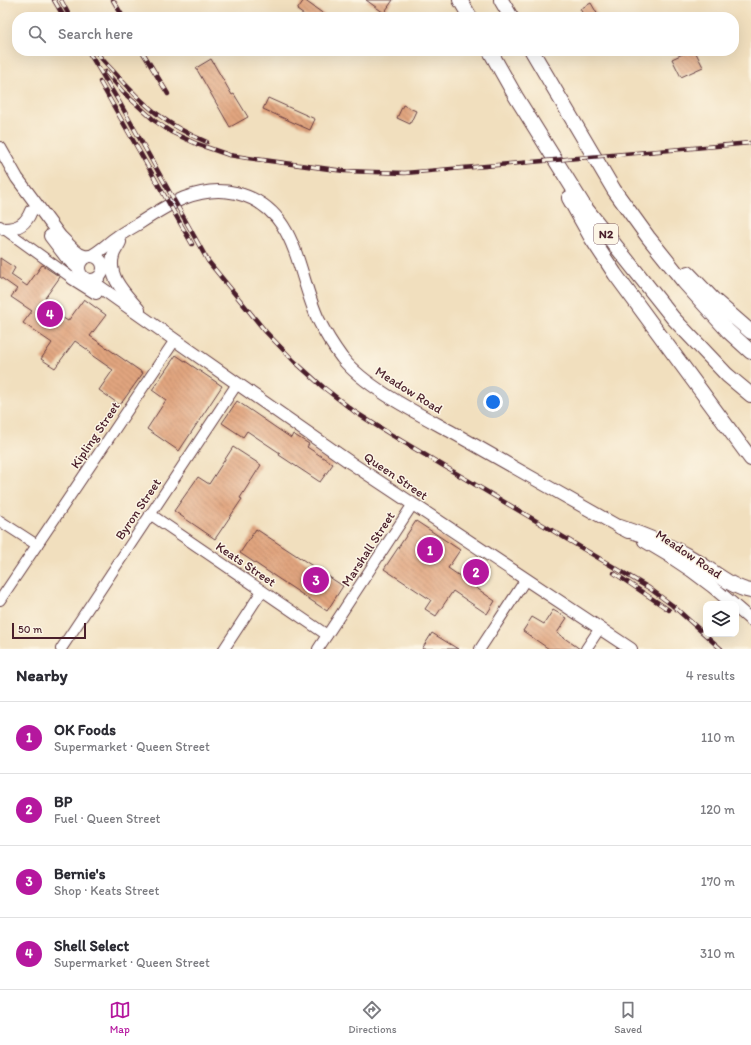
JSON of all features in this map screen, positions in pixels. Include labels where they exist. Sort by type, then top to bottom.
[{"type":"highway","points":[[460,0],[467,12]]},
{"type":"highway","points":[[501,0],[508,12]]},
{"type":"highway","name":"N2","points":[[493,56],[516,97],[584,206],[673,318],[727,375],[751,395]]},
{"type":"highway","name":"N2","points":[[535,56],[614,190],[648,237],[684,282],[728,331],[751,352]]},
{"type":"highway","points":[[553,85],[616,184],[660,242],[700,286],[751,332]]},
{"type":"highway","points":[[516,97],[569,199],[592,239],[615,274],[751,458]]},
{"type":"highway","points":[[620,527],[665,544],[689,556],[733,584],[745,590],[751,591]]},
{"type":"main road","points":[[0,148],[17,178],[46,217],[65,242],[79,254],[83,267]]},
{"type":"main road","points":[[17,178],[23,197],[31,211],[128,315],[138,320],[149,322]]},
{"type":"main road","name":"Meadow Road","points":[[115,242],[106,257],[100,275],[97,278],[83,267],[136,225],[169,205],[198,192],[216,190],[235,193],[253,199],[266,207],[284,226],[290,238],[318,318],[330,342],[343,360],[360,376],[379,390],[418,413],[679,562],[729,601]]},
{"type":"main road","points":[[2,228],[12,229],[22,225],[31,211]]},
{"type":"main road","points":[[46,217],[77,247],[83,250],[94,249],[115,242],[112,263],[113,275],[149,322]]},
{"type":"main road","points":[[83,267],[99,259],[103,266]]},
{"type":"main road","name":"Queen Street","points":[[103,266],[105,279],[111,287],[149,322]]},
{"type":"main road","name":"Queen Street","points":[[83,267],[149,322],[237,384],[413,504],[631,649]]},
{"type":"main road","points":[[739,610],[751,620]]},
{"type":"street","name":"Queen Street","points":[[2,228],[37,253],[83,267]]},
{"type":"street","points":[[37,253],[56,261],[83,267]]},
{"type":"street","name":"Kipling Street","points":[[0,600],[175,340]]},
{"type":"street","name":"Byron Street","points":[[60,649],[237,384]]},
{"type":"street","name":"Marshall Street","points":[[318,649],[413,504]]},
{"type":"street","name":"Keats Street","points":[[150,514],[327,636]]},
{"type":"street","points":[[0,521],[37,544]]},
{"type":"street","points":[[480,649],[526,579]]},
{"type":"street","points":[[224,649],[262,591]]},
{"type":"street","points":[[586,649],[600,628]]},
{"type":"building","points":[[304,0],[321,12],[300,12],[297,10]]},
{"type":"building","points":[[366,0],[393,0],[385,12]]},
{"type":"building","points":[[591,3],[596,12],[582,12],[580,9]]},
{"type":"building","points":[[678,56],[698,56],[703,67],[681,77],[672,59]]},
{"type":"building","points":[[211,59],[232,95],[234,94],[248,117],[230,127],[196,68]]},
{"type":"building","points":[[268,98],[315,119],[310,130],[263,109]]},
{"type":"building","points":[[403,105],[416,111],[410,124],[397,118]]},
{"type":"building","points":[[0,258],[15,268],[11,275],[27,286],[42,265],[60,277],[45,298],[59,307],[55,313],[68,321],[84,299],[106,315],[90,336],[143,373],[120,405],[99,390],[113,370],[90,354],[91,352],[75,341],[55,368],[41,359],[52,343],[23,323],[32,311],[11,297],[17,289],[0,277]]},
{"type":"building","points":[[176,355],[222,386],[179,451],[147,429],[166,400],[152,390]]},
{"type":"building","points":[[237,401],[291,438],[293,434],[309,444],[307,447],[333,464],[320,482],[279,455],[280,453],[247,431],[243,437],[222,423]]},
{"type":"building","points":[[233,447],[261,465],[240,498],[242,499],[215,539],[174,511],[198,477],[209,484]]},
{"type":"building","points":[[416,521],[460,550],[448,568],[461,577],[473,559],[488,569],[475,587],[495,601],[487,614],[453,591],[436,616],[425,609],[431,600],[384,569]]},
{"type":"building","points":[[256,529],[343,586],[327,611],[240,553]]},
{"type":"building","points":[[553,610],[567,618],[557,633],[580,649],[549,649],[523,631],[532,617],[544,624]]},
{"type":"building","points":[[432,633],[458,649],[422,649]]},
{"type":"railway","points":[[54,0],[61,12]]},
{"type":"railway","points":[[61,0],[67,12]]},
{"type":"railway","points":[[113,0],[120,12]]},
{"type":"railway","points":[[91,56],[121,105],[208,261],[266,332],[294,361],[323,387],[355,412],[649,588],[672,605],[721,649]]},
{"type":"railway","points":[[100,56],[124,84],[156,113],[180,129],[207,142]]},
{"type":"railway","points":[[145,56],[168,94]]},
{"type":"railway","points":[[106,72],[123,92],[155,121],[171,132],[197,144],[229,155],[344,171],[405,173],[751,143]]},
{"type":"railway","points":[[100,82],[192,244]]},
{"type":"railway","points":[[614,573],[669,610]]},
{"type":"place","name":"Shell Select","points":[[50,314]]},
{"type":"place","name":"OK Foods","points":[[430,550]]},
{"type":"place","name":"BP","points":[[476,572]]},
{"type":"place","name":"Bernie's","points":[[316,580]]}]
